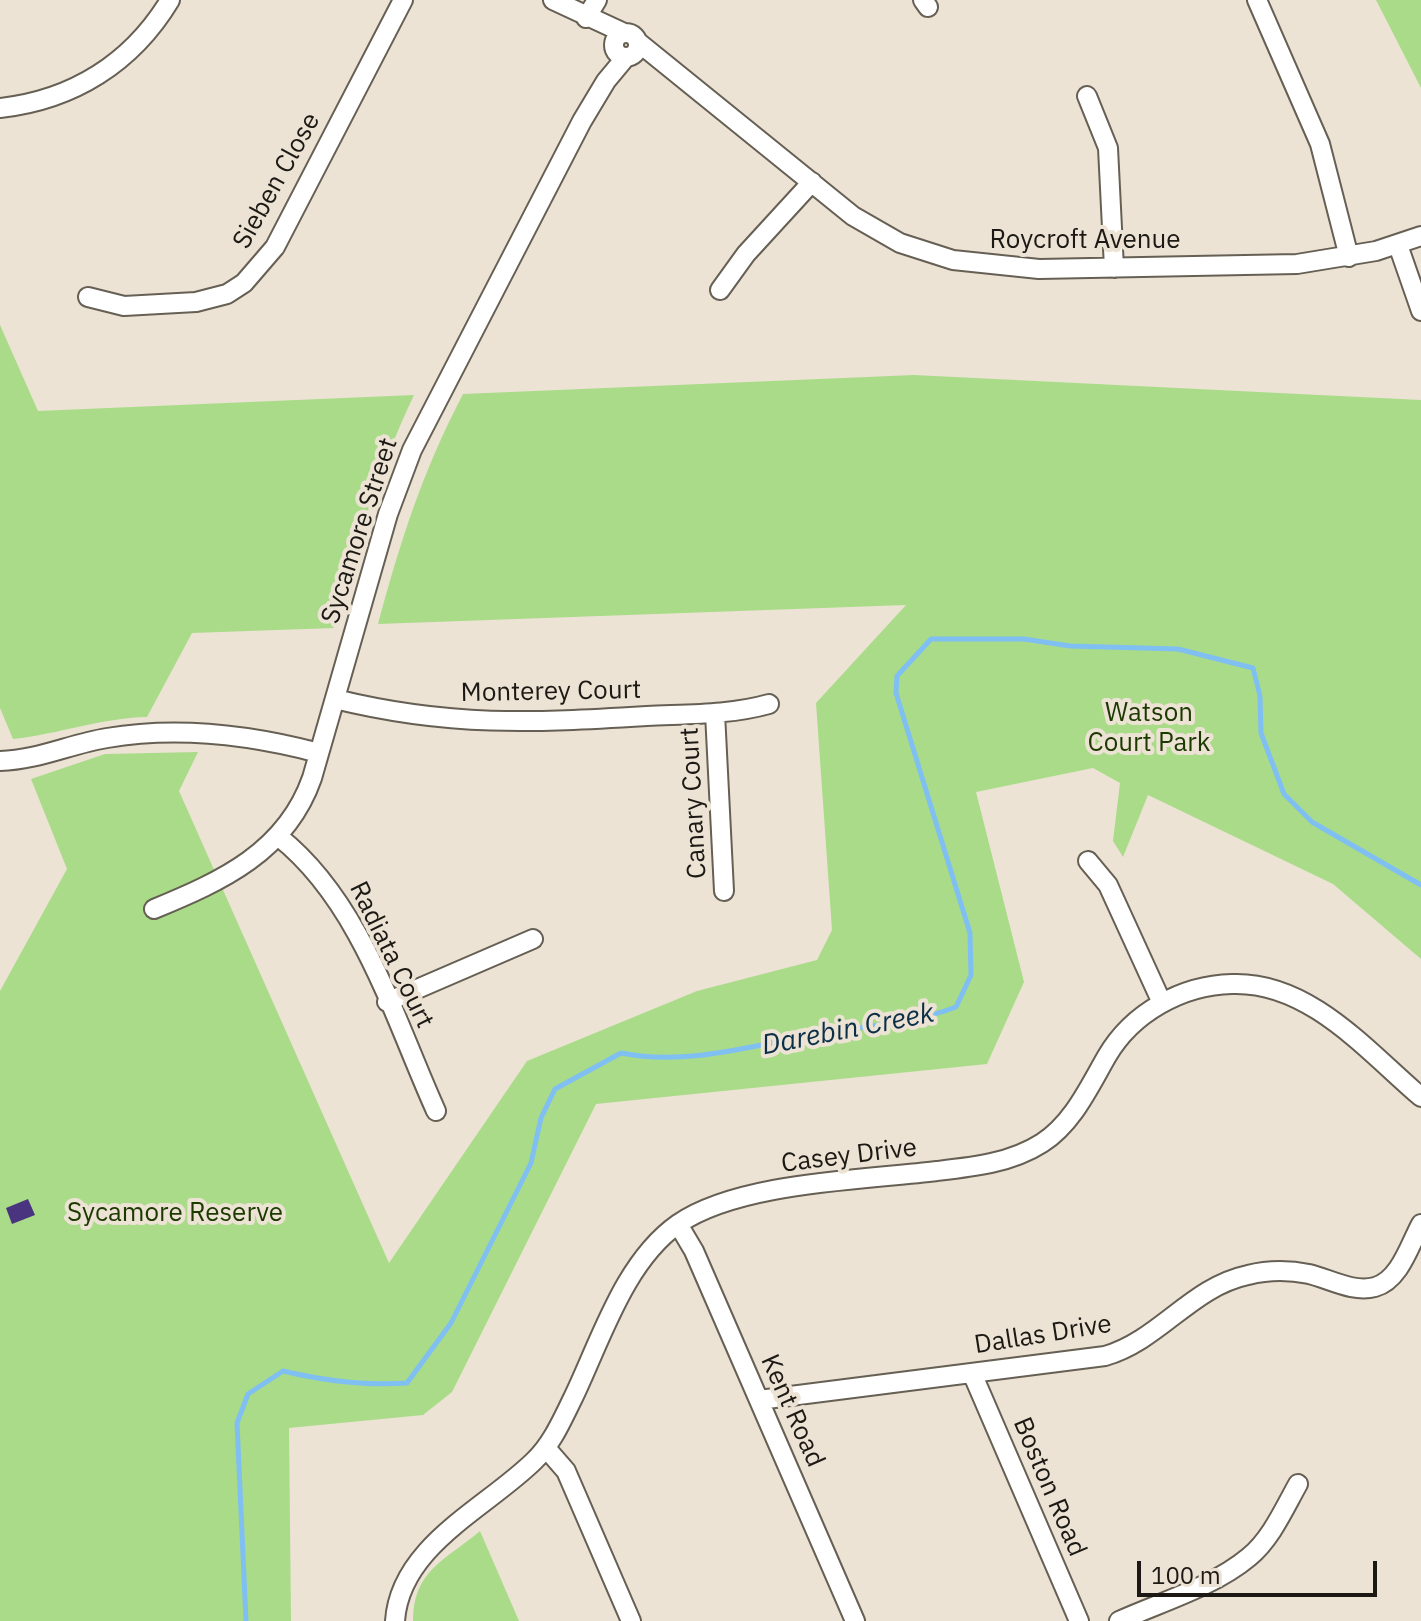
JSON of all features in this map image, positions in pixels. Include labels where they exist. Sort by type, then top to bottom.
[{"type":"street","points":[[0,108],[57,96],[103,73],[136,46],[170,0]]},
{"type":"street","name":"Sieben Close","points":[[88,297],[124,306],[196,302],[227,294],[253,274],[275,247],[403,0]]},
{"type":"street","name":"Roycroft Avenue","points":[[553,0],[586,18],[625,48],[664,66],[876,230],[940,257],[1007,268],[1297,264],[1349,257],[1421,236]]},
{"type":"street","points":[[586,18],[597,0]]},
{"type":"street","points":[[1257,0],[1320,144],[1349,257]]},
{"type":"street","name":"Sycamore Street","points":[[154,909],[241,868],[279,837],[302,803],[388,514],[412,450],[625,48]]},
{"type":"street","points":[[1087,96],[1110,159],[1114,268]]},
{"type":"street","points":[[720,290],[746,254],[812,182]]},
{"type":"street","points":[[1398,245],[1421,311]]},
{"type":"street","name":"Monterey Court","points":[[335,699],[415,717],[501,723],[715,713],[769,704]]},
{"type":"street","name":"Canary Court","points":[[715,713],[724,891]]},
{"type":"street","points":[[0,761],[38,757],[109,738],[165,734],[251,738],[319,753]]},
{"type":"street","name":"Radiata Court","points":[[279,837],[309,864],[346,911],[436,1111]]},
{"type":"street","points":[[1088,861],[1108,885],[1162,1003]]},
{"type":"street","points":[[387,1002],[533,939]]},
{"type":"street","name":"Casey Drive","points":[[395,1621],[401,1589],[410,1569],[546,1448],[629,1282],[648,1253],[678,1224],[734,1197],[962,1168],[1020,1155],[1059,1129],[1085,1097],[1121,1037],[1136,1021],[1162,1003],[1197,989],[1232,983],[1282,992],[1330,1019],[1421,1097]]},
{"type":"street","name":"Kent Road","points":[[678,1224],[694,1251],[855,1621]]},
{"type":"street","name":"Dallas Drive","points":[[759,1400],[1086,1360],[1122,1351],[1143,1341],[1215,1286],[1251,1274],[1293,1272],[1350,1287],[1377,1287],[1396,1271],[1421,1224]]},
{"type":"street","name":"Boston Road","points":[[972,1373],[1079,1621]]},
{"type":"street","points":[[546,1448],[566,1471],[631,1621]]},
{"type":"street","points":[[1119,1621],[1205,1582],[1249,1557],[1265,1541],[1298,1484]]},
{"type":"green space","points":[[1376,0],[1421,0],[1421,88]]},
{"type":"green space","points":[[0,325],[38,411],[414,395],[368,510],[334,628],[192,633],[147,717],[113,720],[13,739],[0,708]]},
{"type":"green space","points":[[914,375],[1421,400],[1421,959],[1333,884],[1148,795],[1123,857],[1113,841],[1120,783],[1093,768],[976,792],[1024,982],[987,1064],[596,1104],[452,1392],[423,1415],[289,1428],[291,1621],[0,1621],[0,991],[67,869],[31,779],[105,754],[198,752],[179,791],[389,1263],[527,1061],[697,991],[817,960],[832,930],[816,703],[906,605],[378,624],[414,507],[463,394]]},
{"type":"green space","points":[[480,1531],[519,1621],[413,1621],[414,1604],[425,1578],[443,1559]]},
{"type":"building","points":[[28,1199],[35,1215],[12,1224],[6,1208]]},
{"type":"waterway","name":"Darebin Creek","points":[[246,1621],[237,1423],[248,1394],[283,1371],[345,1382],[407,1383],[451,1323],[531,1163],[541,1118],[555,1089],[621,1053],[673,1057],[725,1052],[909,1020],[956,1007],[971,975],[970,933],[896,693],[897,676],[931,639],[1024,639],[1070,646],[1178,649],[1253,668],[1260,696],[1261,733],[1284,794],[1312,822],[1421,885]]},
{"type":"park label","name":"Watson Court Park","points":[[1149,728]]},
{"type":"park label","name":"Sycamore Reserve","points":[[175,1213]]}]
